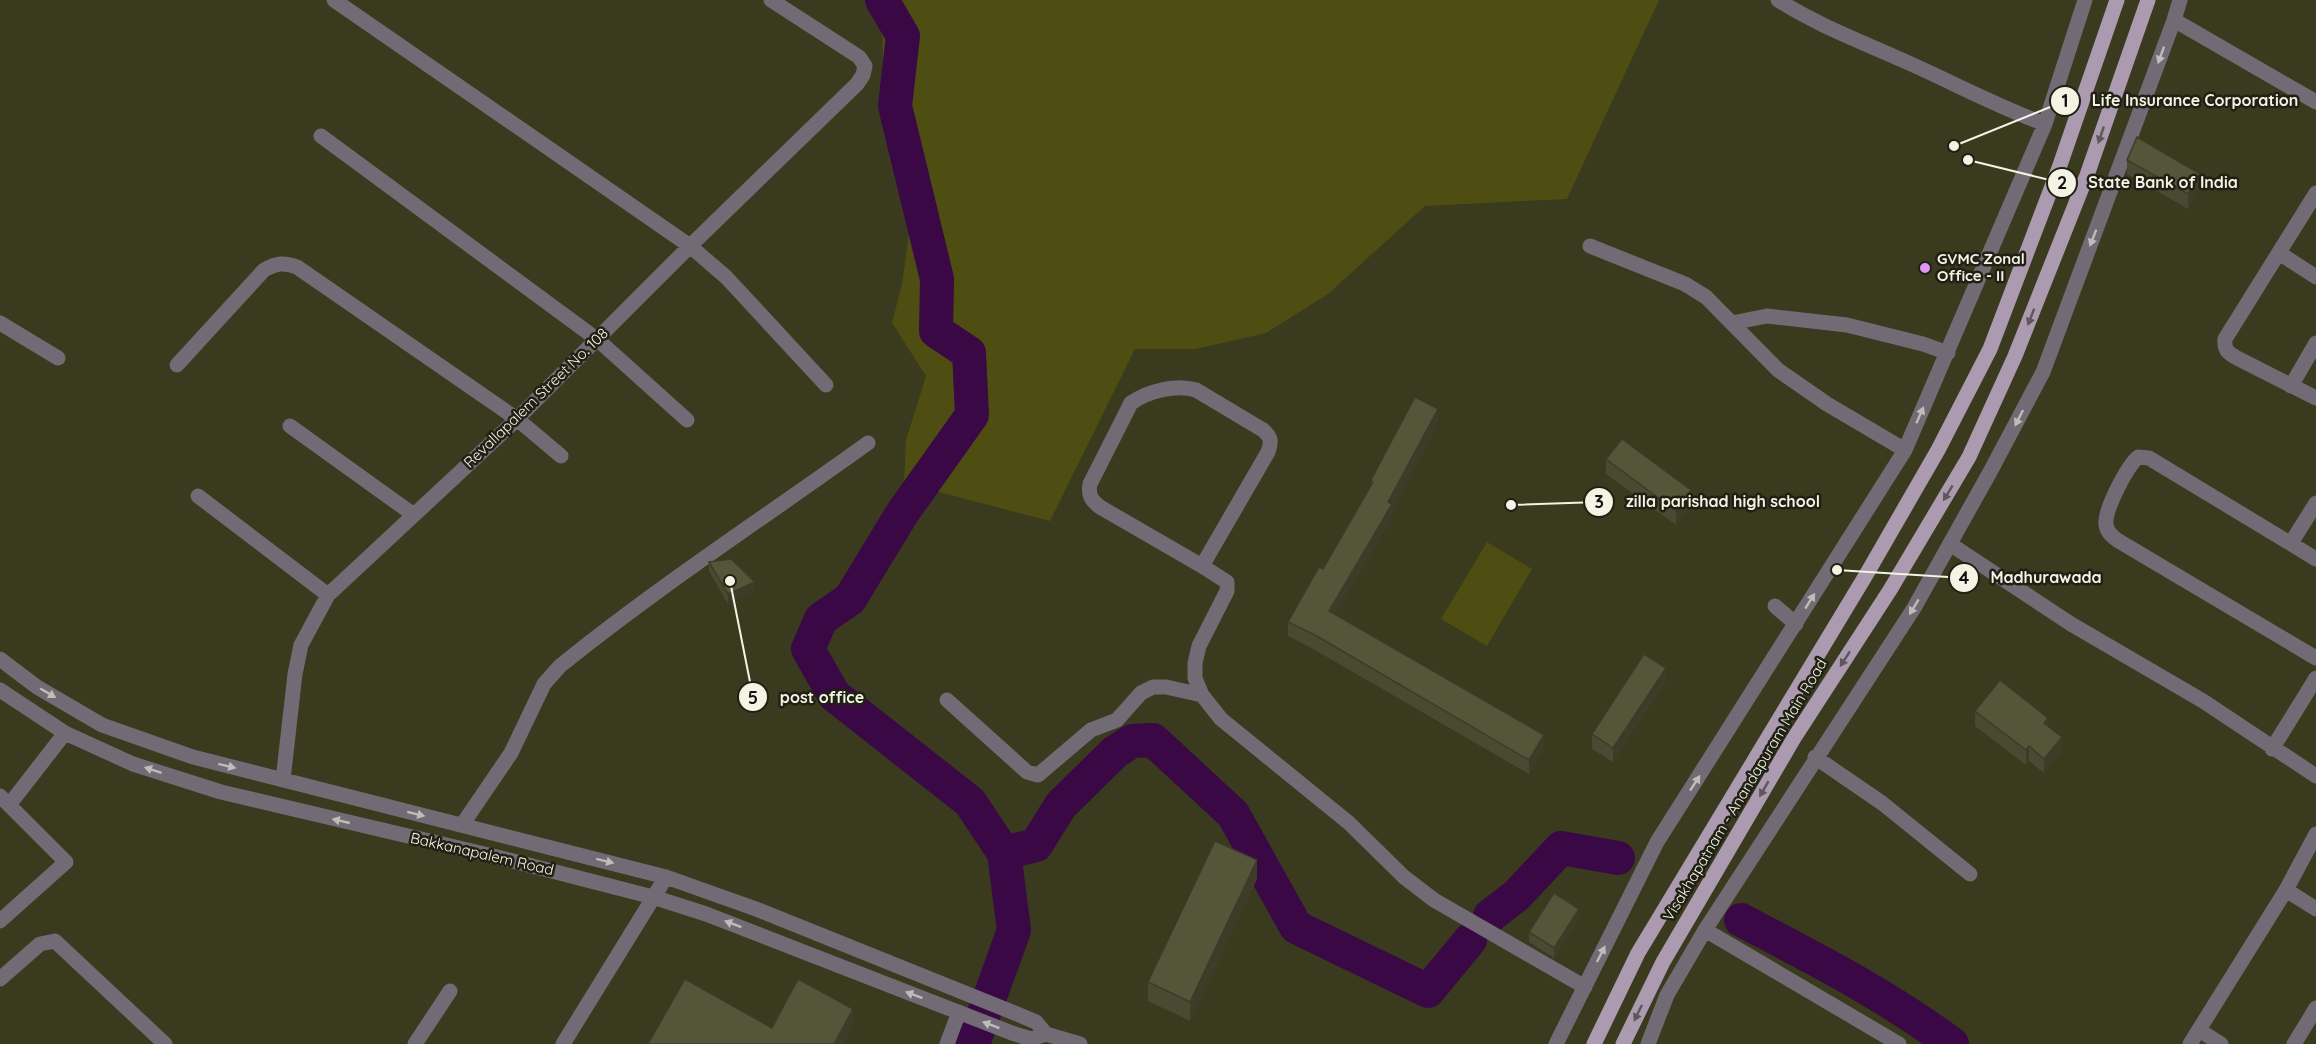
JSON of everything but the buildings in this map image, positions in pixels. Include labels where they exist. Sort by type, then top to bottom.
[{"type":"main road","name":"Visakhapatnam - Anandapuram Main Road","points":[[1594,1044],[1638,953],[1866,575],[1932,461],[1990,349],[2059,168],[2117,0]]},
{"type":"main road","name":"Visakhapatnam - Anandapuram Main Road","points":[[1623,1044],[1663,962],[1794,738],[1890,590],[1969,457],[2015,356],[2087,175],[2148,0]]},
{"type":"street","points":[[334,0],[690,246],[726,277],[826,384]]},
{"type":"street","points":[[771,0],[793,6]]},
{"type":"street","points":[[1778,0],[1801,15],[2009,110],[2045,124]]},
{"type":"street","points":[[1557,1044],[1657,842],[1905,450],[2045,124],[2085,0]]},
{"type":"street","points":[[1648,1044],[1667,995],[1705,930],[1815,757],[1914,608],[2043,372],[2180,0]]},
{"type":"street","name":"Revallapalem Street No. 108","points":[[283,780],[295,674],[302,645],[328,595],[517,419],[690,246],[857,84],[863,75],[865,66],[860,57],[793,6]]},
{"type":"street","points":[[2174,20],[2316,102]]},
{"type":"street","points":[[321,136],[598,339],[687,420]]},
{"type":"street","points":[[2316,193],[2225,339],[2224,347],[2229,354],[2316,399]]},
{"type":"street","points":[[1590,246],[1685,284],[1706,297],[1786,376],[1827,404],[1905,450]]},
{"type":"street","points":[[2279,254],[2316,277]]},
{"type":"street","points":[[177,365],[264,270],[276,263],[287,263],[297,267],[517,419],[561,456]]},
{"type":"street","points":[[1732,323],[1767,316],[1836,323],[1923,344],[1948,353]]},
{"type":"street","points":[[0,323],[58,358]]},
{"type":"street","points":[[2291,386],[2316,343]]},
{"type":"street","points":[[1202,566],[1268,452],[1271,444],[1270,436],[1196,390],[1185,386],[1174,387],[1137,398],[1131,403],[1090,484],[1088,493],[1100,507],[1227,582],[1227,591],[1199,646],[1195,663],[1195,678],[1202,695],[1221,719],[1350,823],[1411,883],[1454,912],[1585,987]]},
{"type":"street","points":[[290,426],[420,509]]},
{"type":"street","points":[[462,825],[519,739],[544,684],[560,666],[717,548],[868,443]]},
{"type":"street","points":[[2316,559],[2149,458],[2138,457],[2129,465],[2105,524],[2108,532],[2117,540],[2316,658]]},
{"type":"street","points":[[198,496],[328,595]]},
{"type":"street","points":[[2291,543],[2316,503]]},
{"type":"street","points":[[1950,544],[2071,624],[2203,702],[2316,776]]},
{"type":"street","points":[[1775,606],[1796,624]]},
{"type":"street","points":[[0,659],[38,687],[102,724],[193,758],[666,877],[756,909],[1017,1014],[1036,1022],[1046,1034],[1080,1044]]},
{"type":"street","points":[[2272,749],[2316,678]]},
{"type":"street","points":[[947,700],[1027,772],[1038,775],[1091,729],[1117,720],[1141,693],[1153,687],[1166,687],[1202,695]]},
{"type":"street","name":"Bakkanapalem Road","points":[[0,690],[65,733],[133,764],[221,792],[493,856],[653,897],[727,922],[964,1014],[1017,1038]]},
{"type":"street","points":[[0,921],[66,862],[4,800],[65,733]]},
{"type":"street","points":[[1815,757],[1882,803],[1970,874]]},
{"type":"street","points":[[2190,1044],[2286,890],[2316,834]]},
{"type":"street","points":[[563,1044],[666,877]]},
{"type":"street","points":[[2286,890],[2316,909]]},
{"type":"street","points":[[1705,930],[1899,1044]]},
{"type":"street","points":[[0,979],[40,944],[55,941],[165,1044]]},
{"type":"street","points":[[415,1044],[450,991]]},
{"type":"street","points":[[2294,1044],[2316,1008]]},
{"type":"street","points":[[947,1044],[964,1014]]},
{"type":"street","points":[[2199,1030],[2221,1044]]},
{"type":"street","points":[[1017,1038],[1031,1039],[1046,1034]]},
{"type":"shaded area","points":[[882,0],[1659,0],[1567,199],[1425,206],[1328,294],[1266,333],[1196,349],[1135,349],[1050,521],[904,483],[906,440],[926,376],[892,323],[902,284],[911,220],[895,169],[883,69]]},
{"type":"shaded area","points":[[1487,542],[1532,569],[1487,646],[1441,619]]},
{"type":"waterway","points":[[882,0],[903,36],[895,106],[937,279],[936,331],[969,353],[972,415],[903,512],[850,599],[821,619],[808,649],[834,695],[970,802],[1004,853],[1014,930],[973,1044]]},
{"type":"waterway","points":[[1004,853],[1036,845],[1061,805],[1115,752],[1132,741],[1153,740],[1233,814],[1296,927],[1428,991],[1470,940]]},
{"type":"waterway","points":[[1490,916],[1517,895],[1561,848],[1618,858]]},
{"type":"waterway","points":[[1741,920],[1875,993],[1952,1044]]},
{"type":"place","name":"Life Insurance Corporation","points":[[1954,146]]},
{"type":"place","name":"State Bank of India","points":[[1968,160]]},
{"type":"place","name":"GVMC Zonal Office - II","points":[[1925,268]]},
{"type":"place","name":"zilla parishad high school","points":[[1511,505]]},
{"type":"place","name":"Madhurawada","points":[[1837,570]]},
{"type":"place","name":"post office","points":[[730,581]]}]
